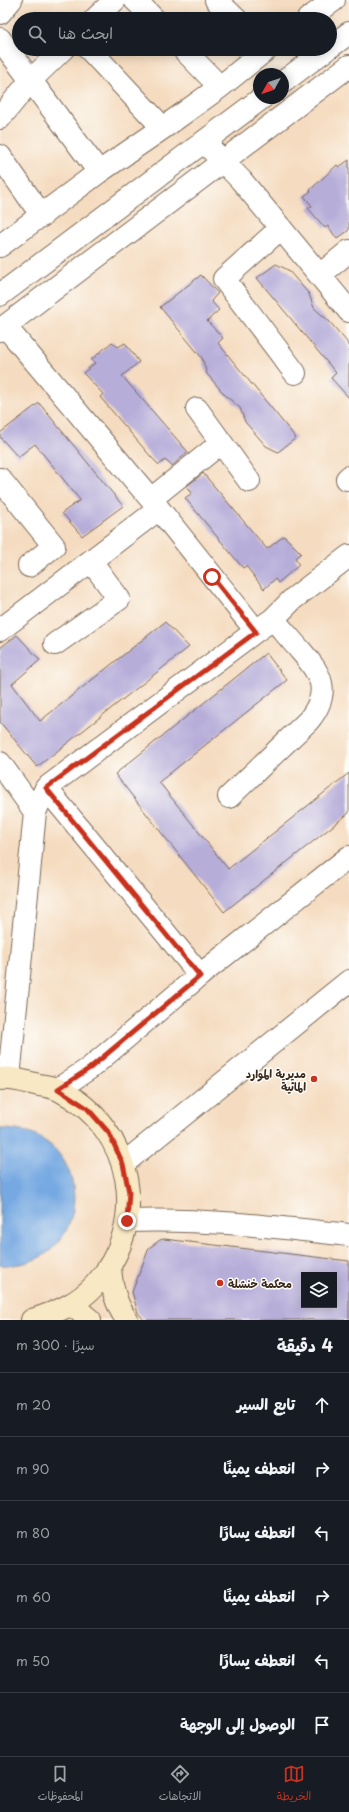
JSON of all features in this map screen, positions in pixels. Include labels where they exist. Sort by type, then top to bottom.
[{"type":"main road","points":[[5,1078],[58,1089],[87,1108],[109,1133],[123,1164],[129,1192],[127,1221],[121,1244],[110,1266],[95,1286],[71,1304],[51,1315],[32,1320]]},
{"type":"main road","points":[[110,1266],[111,1282],[115,1296],[127,1320]]},
{"type":"main road","points":[[71,1304],[90,1320]]},
{"type":"street","points":[[0,13],[11,0]]},
{"type":"street","points":[[102,12],[115,0]]},
{"type":"street","points":[[136,0],[147,12]]},
{"type":"street","points":[[216,0],[229,12]]},
{"type":"street","points":[[337,41],[349,32]]},
{"type":"street","points":[[0,39],[12,55]]},
{"type":"street","points":[[13,56],[98,172]]},
{"type":"street","points":[[0,118],[31,80],[56,56]]},
{"type":"street","points":[[96,56],[163,128]]},
{"type":"street","points":[[190,56],[220,87]]},
{"type":"street","points":[[0,246],[42,216],[98,172],[220,87],[258,56]]},
{"type":"street","points":[[289,78],[318,56]]},
{"type":"street","points":[[256,632],[155,504],[3,328],[349,66]]},
{"type":"street","points":[[0,295],[254,104]]},
{"type":"street","points":[[204,142],[241,180],[349,311]]},
{"type":"street","points":[[0,156],[42,216]]},
{"type":"street","points":[[281,228],[224,279],[295,373]]},
{"type":"street","points":[[320,275],[349,251]]},
{"type":"street","points":[[196,410],[249,480]]},
{"type":"street","points":[[0,630],[91,560],[221,443]]},
{"type":"street","points":[[0,479],[54,546],[29,566]]},
{"type":"street","points":[[5,1078],[34,812],[46,788],[273,619],[293,599],[349,556]]},
{"type":"street","points":[[55,644],[119,599],[91,560]]},
{"type":"street","points":[[229,797],[309,720],[317,710],[321,696],[321,681],[316,668],[273,619]]},
{"type":"street","points":[[0,763],[34,812]]},
{"type":"street","points":[[46,788],[200,976]]},
{"type":"street","points":[[58,1089],[90,1068],[200,976],[349,857]]},
{"type":"street","points":[[123,1164],[349,981]]},
{"type":"street","points":[[127,1221],[162,1220],[212,1222],[349,1235]]},
{"type":"water","points":[[0,1129],[33,1135],[56,1150],[70,1173],[74,1198],[69,1224],[55,1246],[32,1261],[0,1265]]},
{"type":"building","points":[[349,160],[349,230],[337,239],[328,226],[325,228],[308,208],[312,206],[304,196],[337,165],[339,167]]},
{"type":"building","points":[[276,264],[288,270],[309,294],[314,308],[329,321],[347,342],[349,349],[349,398],[331,378],[336,373],[257,278]]},
{"type":"building","points":[[201,275],[218,293],[211,301],[219,310],[207,321],[223,338],[218,343],[296,438],[278,452],[266,446],[245,422],[240,408],[225,395],[207,374],[202,358],[160,307]]},
{"type":"building","points":[[112,342],[118,347],[125,343],[139,362],[122,376],[188,452],[172,466],[165,460],[159,465],[152,458],[100,397],[103,394],[83,373],[95,363],[91,360]]},
{"type":"building","points":[[39,403],[123,506],[82,536],[62,513],[80,500],[35,444],[18,457],[0,437],[0,433]]},
{"type":"building","points":[[203,473],[267,549],[284,536],[301,553],[295,558],[299,565],[278,583],[275,579],[264,589],[246,566],[243,568],[185,498],[192,493],[187,486]]},
{"type":"building","points":[[165,622],[189,647],[37,767],[0,722],[0,648],[17,635],[40,660],[12,684],[40,721]]},
{"type":"building","points":[[266,653],[287,680],[159,782],[228,869],[349,773],[349,813],[224,912],[115,774]]},
{"type":"building","name":"محكمة خنشلة","points":[[164,1239],[349,1261],[349,1320],[144,1320],[138,1313],[132,1292],[149,1248],[160,1240]]},
{"type":"place","name":"مديرية الموارد المائية","points":[[314,1079]]},
{"type":"place","name":"محكمة خنشلة","points":[[220,1283]]},
{"type":"route","points":[[127,1221],[129,1192],[123,1164],[109,1133],[87,1108],[58,1089],[74,1080],[90,1068],[200,976],[46,788],[256,632],[212,577]]}]
